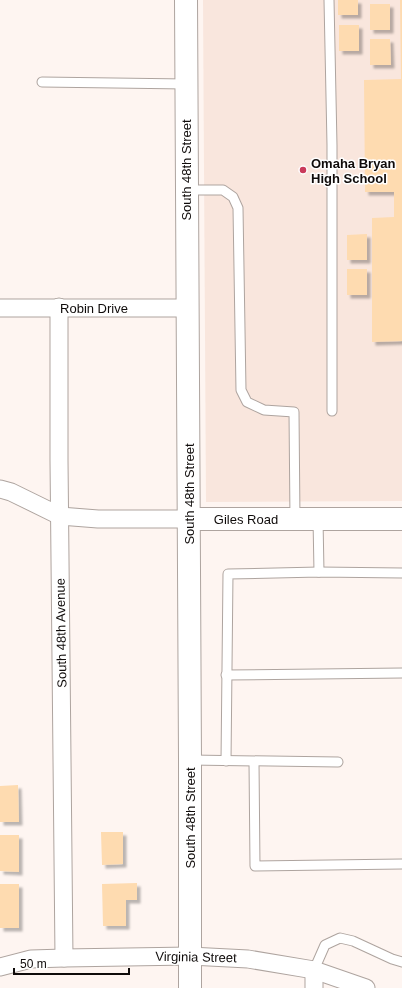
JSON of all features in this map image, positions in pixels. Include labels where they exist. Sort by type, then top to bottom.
[{"type":"street","name":"South 48th Street","points":[[186,0],[190,988]]},
{"type":"street","name":"South 48th Avenue","points":[[59,307],[64,958]]},
{"type":"street","name":"Robin Drive","points":[[0,308],[188,308]]},
{"type":"street","name":"Giles Road","points":[[0,489],[11,492],[60,516],[98,519],[402,519]]},
{"type":"street","name":"Virginia Street","points":[[0,967],[31,959],[190,956],[248,959],[314,970],[366,988]]},
{"type":"street","points":[[314,970],[314,988]]},
{"type":"lane","points":[[329,0],[332,153],[332,411]]},
{"type":"lane","points":[[42,82],[186,84]]},
{"type":"lane","points":[[186,190],[223,190],[233,197],[238,208],[241,390],[247,402],[264,410],[294,412],[295,519]]},
{"type":"lane","points":[[318,519],[319,572]]},
{"type":"lane","points":[[226,760],[228,574],[319,572],[402,573]]},
{"type":"lane","points":[[226,675],[402,673]]},
{"type":"lane","points":[[190,760],[338,762]]},
{"type":"lane","points":[[254,762],[255,866],[402,864]]},
{"type":"lane","points":[[314,970],[325,945],[340,938],[353,941],[402,962]]},
{"type":"shaded area","name":"Omaha Bryan High School","points":[[203,0],[402,0],[402,501],[206,502]]},
{"type":"building","points":[[338,0],[358,0],[358,15],[338,15]]},
{"type":"building","points":[[400,0],[402,0],[402,341],[372,342],[372,218],[394,217],[394,192],[365,192],[364,80],[401,79]]},
{"type":"building","points":[[370,4],[390,4],[390,30],[370,30]]},
{"type":"building","points":[[339,25],[359,25],[359,51],[339,51]]},
{"type":"building","points":[[370,39],[390,39],[391,65],[370,65]]},
{"type":"building","points":[[367,234],[367,260],[347,260],[347,235]]},
{"type":"building","points":[[347,269],[367,269],[367,295],[347,295]]},
{"type":"building","points":[[18,785],[19,822],[0,822],[0,786]]},
{"type":"building","points":[[101,832],[123,832],[123,864],[102,865]]},
{"type":"building","points":[[0,835],[19,835],[19,872],[0,871]]},
{"type":"building","points":[[137,883],[137,900],[126,900],[126,926],[103,926],[102,884]]},
{"type":"building","points":[[0,884],[19,884],[19,928],[0,928]]},
{"type":"place","name":"Omaha Bryan High School","points":[[303,170]]}]
